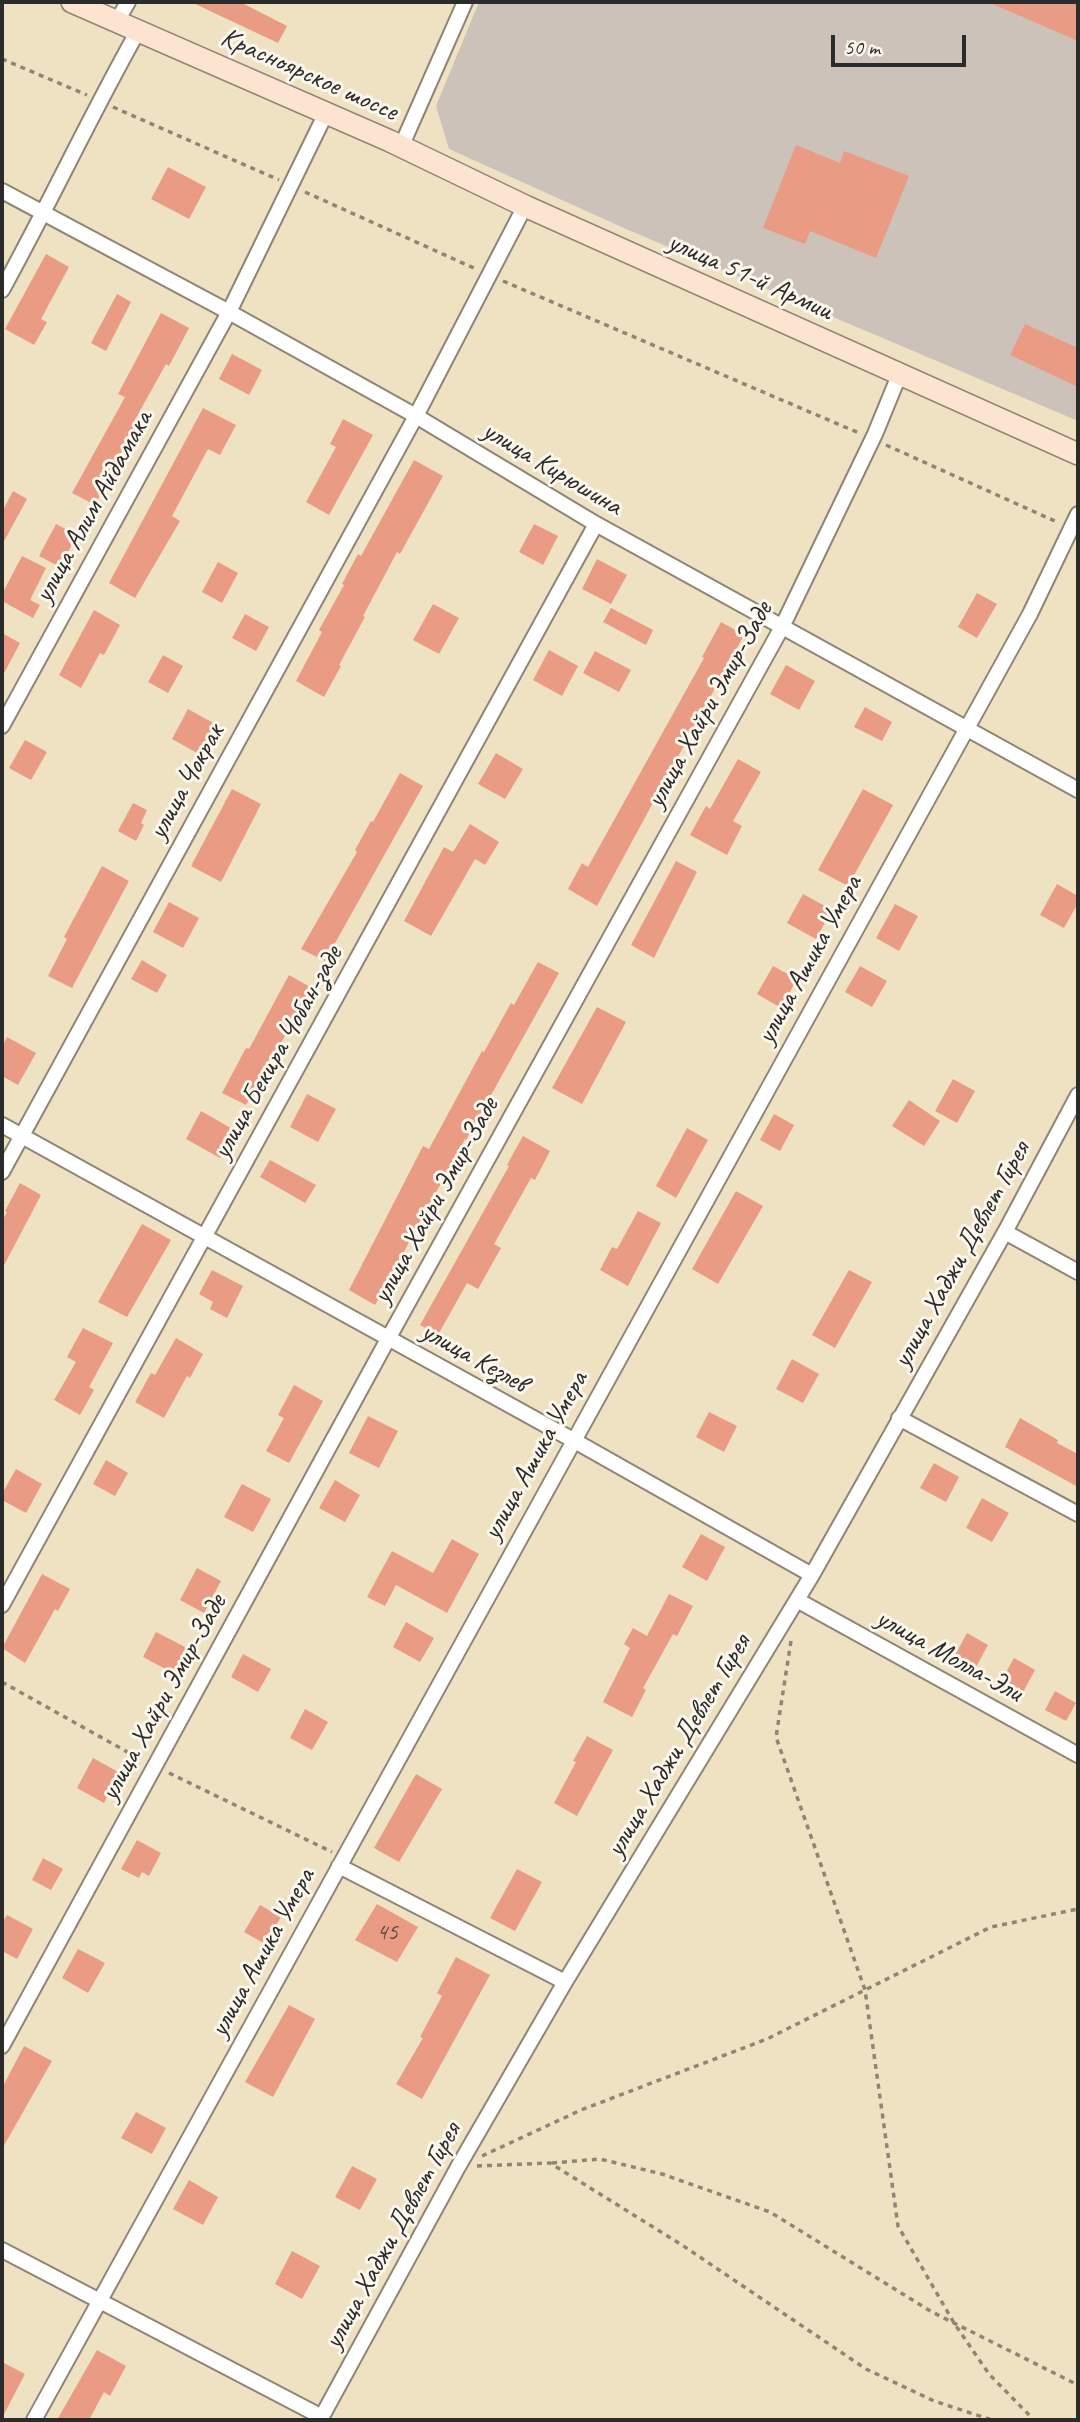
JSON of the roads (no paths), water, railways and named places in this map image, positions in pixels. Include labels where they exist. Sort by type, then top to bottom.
[{"type":"main road","points":[[72,2],[117,21]]},
{"type":"main road","name":"Красноярское шоссе","points":[[117,21],[401,147]]},
{"type":"main road","name":"улица 51-й Армии","points":[[401,147],[524,206],[1078,454]]},
{"type":"street","points":[[117,21],[128,2]]},
{"type":"street","points":[[401,147],[465,2]]},
{"type":"street","points":[[2,290],[138,30]]},
{"type":"street","name":"улица Алим Айдамака","points":[[2,726],[229,312],[326,113]]},
{"type":"street","name":"улица Кирюшина","points":[[2,191],[229,312],[416,416],[596,524],[1078,789]]},
{"type":"street","name":"улица Чокрак","points":[[2,1172],[416,416],[524,206]]},
{"type":"street","name":"улица Хайри Эмир-Заде","points":[[2,2046],[388,1339],[782,627],[873,439],[900,373]]},
{"type":"street","name":"улица Ашика Умера","points":[[33,2420],[1047,583],[1078,514]]},
{"type":"street","name":"улица Бекира Чобан-заде","points":[[2,1605],[596,524]]},
{"type":"street","name":"улица Хаджи Девлет Гирея","points":[[321,2419],[458,2167],[565,1982],[812,1576],[1005,1232],[1078,1095]]},
{"type":"street","name":"улица Кезлев","points":[[2,1125],[573,1440],[812,1576]]},
{"type":"street","points":[[1005,1232],[1078,1272]]},
{"type":"street","points":[[899,1418],[1078,1514]]},
{"type":"street","name":"улица Молла-Эли","points":[[797,1600],[1078,1755]]},
{"type":"street","points":[[341,1862],[565,1982]]},
{"type":"street","points":[[2,2250],[321,2419]]}]
